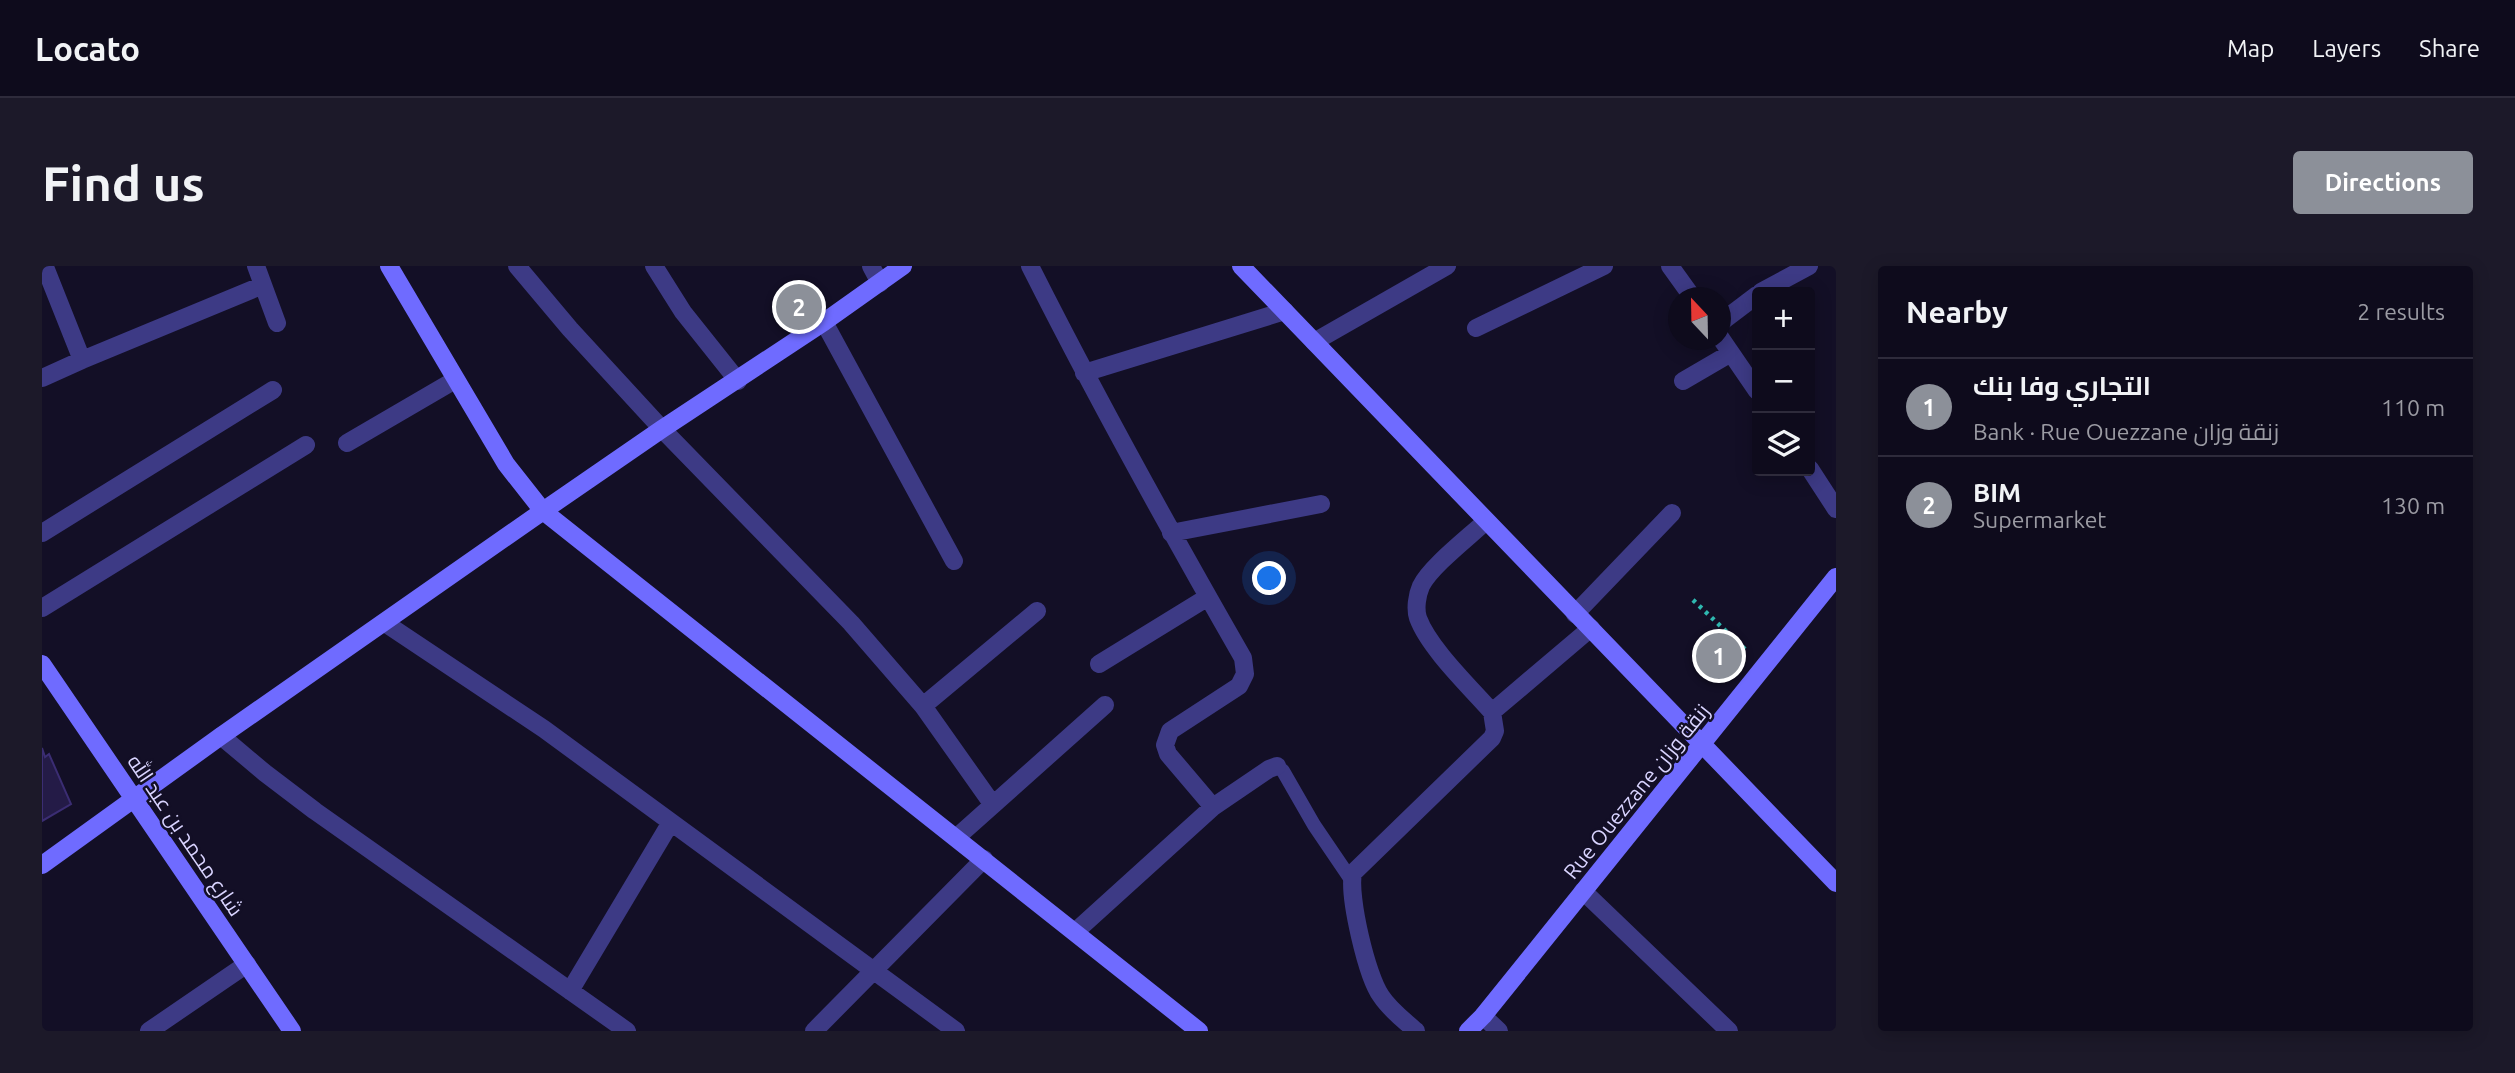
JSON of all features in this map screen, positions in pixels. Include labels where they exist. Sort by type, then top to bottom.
[{"type":"street","points":[[256,266],[277,323]]},
{"type":"street","points":[[389,266],[506,464],[543,511],[1199,1031]]},
{"type":"street","points":[[517,266],[570,329],[662,429],[851,622],[923,706],[993,805]]},
{"type":"street","points":[[654,266],[683,312],[738,380]]},
{"type":"street","points":[[871,266],[880,283]]},
{"type":"street","points":[[42,865],[543,511],[903,266]]},
{"type":"street","points":[[1030,266],[1084,373],[1243,658],[1245,674],[1239,686],[1170,731],[1165,744],[1168,754],[1213,807]]},
{"type":"street","points":[[1241,266],[1836,883]]},
{"type":"street","points":[[1314,342],[1447,266]]},
{"type":"street","points":[[1476,328],[1604,266]]},
{"type":"street","points":[[1670,266],[1685,287]]},
{"type":"street","points":[[1772,287],[1809,266]]},
{"type":"street","points":[[44,267],[82,360]]},
{"type":"street","points":[[42,378],[263,285]]},
{"type":"street","points":[[1731,315],[1752,299]]},
{"type":"street","points":[[1084,373],[1285,311]]},
{"type":"street","points":[[824,322],[954,561]]},
{"type":"street","points":[[1729,350],[1752,384]]},
{"type":"street","points":[[1683,381],[1731,353]]},
{"type":"street","points":[[346,443],[455,380]]},
{"type":"street","points":[[42,533],[273,390]]},
{"type":"street","points":[[42,608],[306,445]]},
{"type":"street","points":[[1814,476],[1836,509]]},
{"type":"street","points":[[1171,533],[1321,504]]},
{"type":"street","points":[[1575,614],[1672,513]]},
{"type":"street","points":[[1416,1031],[1392,1010],[1379,995],[1372,981],[1352,895],[1353,873],[1410,820],[1496,731],[1492,712],[1428,638],[1417,616],[1421,585],[1432,571],[1486,522]]},
{"type":"street","name":"Rue Ouezzane زنقة وزان","points":[[1468,1031],[1483,1016],[1836,577]]},
{"type":"street","points":[[1099,664],[1208,597]]},
{"type":"street","points":[[923,706],[1037,611]]},
{"type":"street","points":[[385,623],[544,729],[956,1031]]},
{"type":"street","points":[[1492,712],[1591,628]]},
{"type":"street","name":"شارع محمد بن عبد الله","points":[[42,664],[292,1031]]},
{"type":"street","points":[[957,837],[1105,705]]},
{"type":"street","points":[[221,736],[315,811],[627,1031]]},
{"type":"street","points":[[1075,932],[1213,807],[1277,766]]},
{"type":"street","points":[[570,991],[671,822]]},
{"type":"street","points":[[814,1031],[984,859]]},
{"type":"street","points":[[1583,891],[1729,1031]]},
{"type":"street","points":[[149,1031],[247,964]]},
{"type":"street","points":[[1483,1016],[1499,1031]]},
{"type":"lane","points":[[1277,766],[1283,771],[1314,825],[1352,881]]},
{"type":"path","points":[[1693,600],[1765,667]]},
{"type":"building","points":[[42,748],[45,757],[49,754],[71,804],[42,821]]},
{"type":"place","name":"BIM","points":[[799,307]]},
{"type":"place","name":"التجاري وفا بنك","points":[[1719,656]]}]
